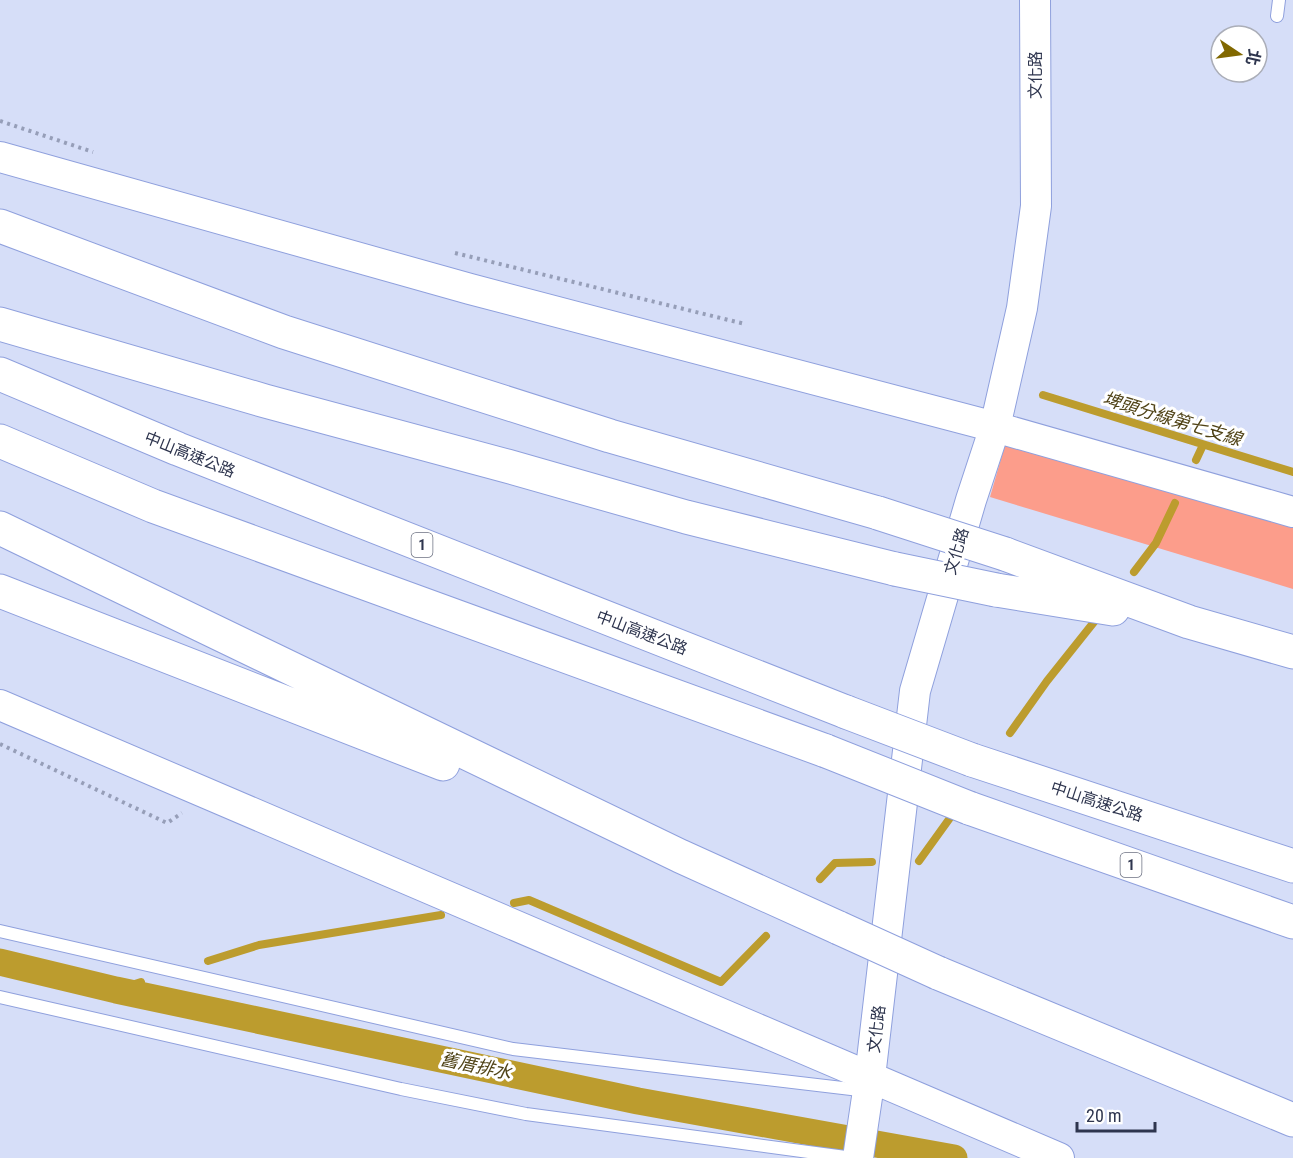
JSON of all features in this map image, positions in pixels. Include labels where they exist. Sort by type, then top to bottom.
[{"type":"highway","points":[[0,226],[284,332],[610,436],[878,513],[1005,554],[1189,622],[1293,652]]},
{"type":"highway","points":[[0,324],[265,401],[686,517],[895,569],[996,590],[1189,622]]},
{"type":"highway","name":"中山高速公路","points":[[0,374],[178,449],[972,760],[1293,866]]},
{"type":"highway","name":"1","points":[[0,441],[153,506],[826,751],[969,808],[1293,922]]},
{"type":"highway","points":[[0,528],[680,856],[938,973],[1293,1120]]},
{"type":"highway","points":[[0,591],[680,856]]},
{"type":"street","name":"文化路","points":[[857,1155],[868,1091],[915,691],[995,427],[1022,308],[1036,206],[1035,0]]},
{"type":"street","points":[[0,157],[470,290],[995,427],[1293,512]]},
{"type":"street","points":[[0,705],[211,795],[868,1091],[1059,1158]]},
{"type":"lane","points":[[1277,16],[1279,0]]},
{"type":"lane","points":[[0,932],[513,1049],[868,1091]]},
{"type":"lane","points":[[0,997],[401,1089],[526,1114],[857,1155]]},
{"type":"path","points":[[0,121],[100,154]]},
{"type":"path","points":[[454,253],[745,324]]},
{"type":"path","points":[[0,744],[167,823],[211,795]]},
{"type":"shaded area","points":[[1005,445],[1293,521],[1293,589],[990,497]]},
{"type":"waterway","name":"埤頭分線第七支線","points":[[1043,395],[1293,472]]},
{"type":"waterway","points":[[1196,460],[1203,445]]},
{"type":"waterway","points":[[1134,572],[1156,543],[1175,503]]},
{"type":"waterway","points":[[1010,733],[1047,681],[1098,617]]},
{"type":"waterway","points":[[919,861],[955,811]]},
{"type":"waterway","points":[[820,879],[835,863],[872,862]]},
{"type":"waterway","points":[[514,903],[529,900],[721,982],[766,936]]},
{"type":"waterway","points":[[208,961],[259,945],[441,915]]},
{"type":"waterway","name":"舊厝排水","points":[[0,962],[116,990],[638,1101],[954,1158]]},
{"type":"waterway","points":[[116,990],[141,982]]}]
